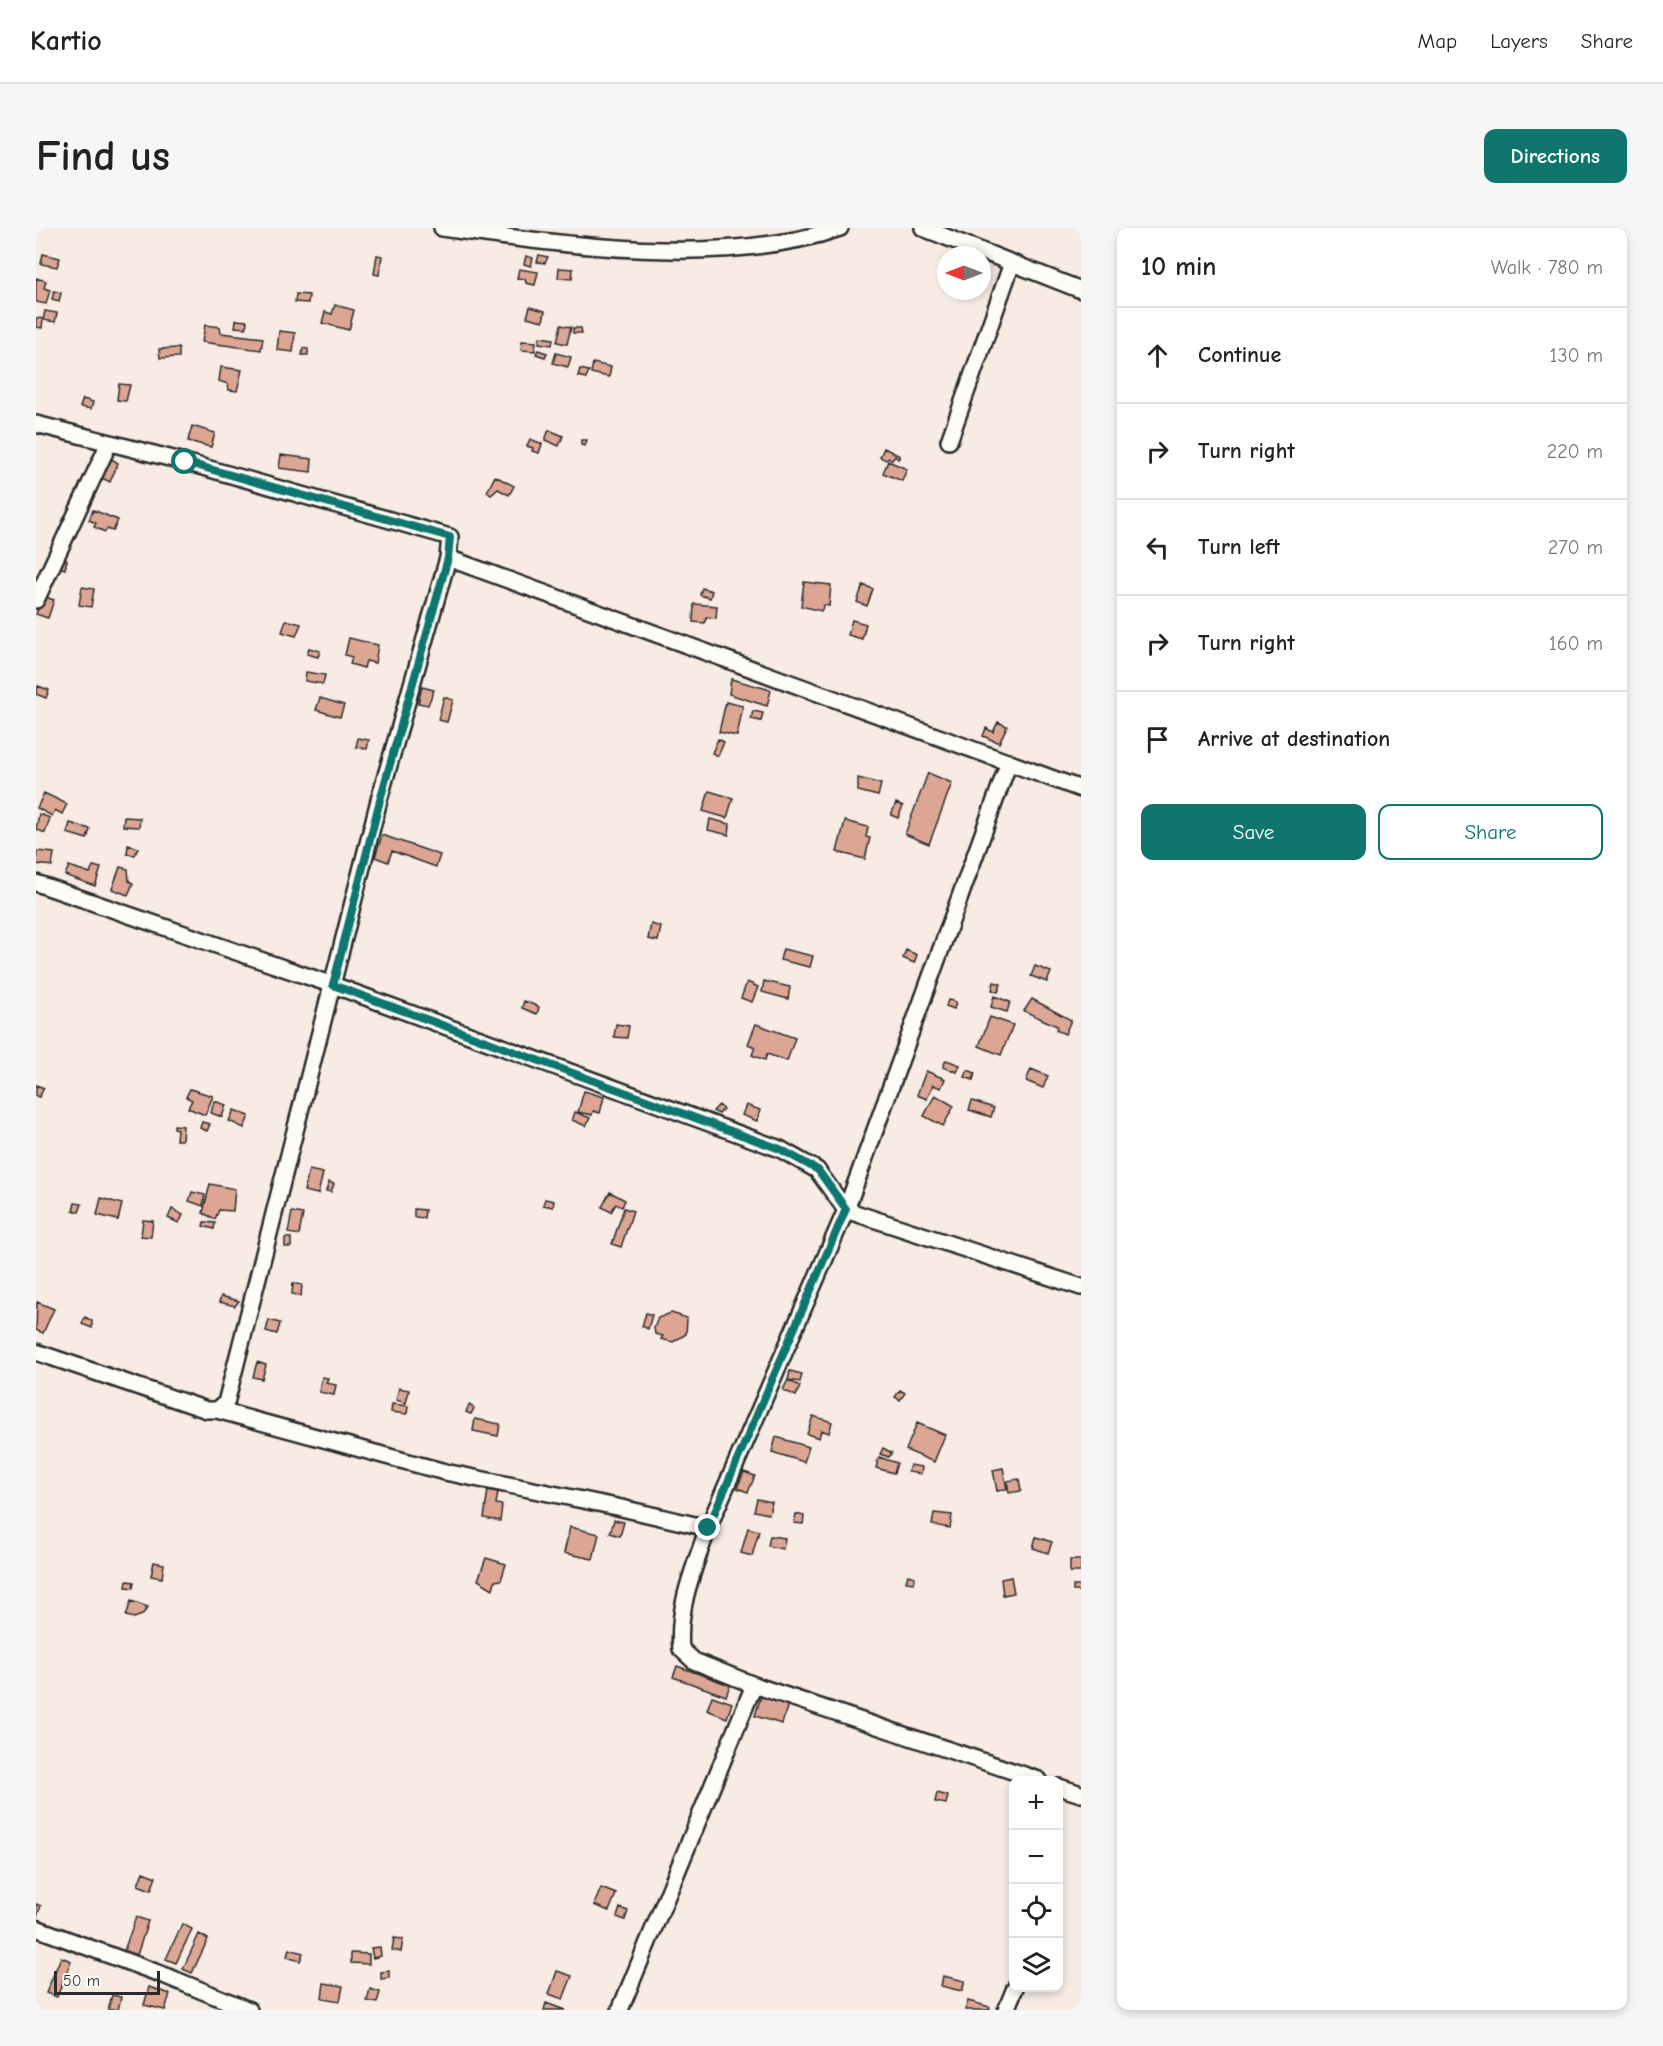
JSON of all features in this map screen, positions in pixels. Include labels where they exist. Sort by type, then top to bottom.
[{"type":"street","points":[[442,228],[512,238],[621,248],[692,250],[763,245],[823,234],[840,228]]},
{"type":"street","points":[[923,228],[1081,290]]},
{"type":"street","points":[[949,441],[1012,263]]},
{"type":"street","points":[[36,424],[450,537],[448,558],[380,800],[226,1404],[217,1410]]},
{"type":"street","points":[[36,600],[110,443]]},
{"type":"street","points":[[448,558],[1081,789]]},
{"type":"street","points":[[1009,762],[846,1209],[708,1528],[686,1588],[679,1628],[681,1649],[694,1661],[754,1684],[1027,1776]]},
{"type":"street","points":[[36,883],[333,985],[780,1149],[818,1170],[846,1209],[1081,1287]]},
{"type":"street","points":[[36,1352],[207,1410],[217,1410],[446,1472],[708,1528]]},
{"type":"street","points":[[621,2010],[754,1684]]},
{"type":"street","points":[[1063,1788],[1081,1794]]},
{"type":"street","points":[[36,1928],[166,1976],[249,2010]]},
{"type":"street","points":[[1006,2010],[1013,1992]]},
{"type":"building","points":[[43,254],[60,258],[57,267],[41,264]]},
{"type":"building","points":[[377,255],[382,256],[379,275],[374,274]]},
{"type":"building","points":[[539,255],[548,257],[545,263],[537,262]]},
{"type":"building","points":[[526,256],[533,258],[531,266],[524,264]]},
{"type":"building","points":[[559,268],[573,269],[572,279],[558,278]]},
{"type":"building","points":[[519,269],[538,272],[535,285],[526,283],[525,279],[517,278]]},
{"type":"building","points":[[36,278],[46,281],[44,288],[50,290],[46,304],[36,302]]},
{"type":"building","points":[[54,291],[61,293],[59,301],[52,299]]},
{"type":"building","points":[[296,294],[309,295],[308,303],[295,302]]},
{"type":"building","points":[[335,305],[354,310],[349,330],[322,323],[325,312],[332,314]]},
{"type":"building","points":[[530,307],[545,311],[543,321],[527,317]]},
{"type":"building","points":[[45,311],[57,313],[55,322],[43,320]]},
{"type":"building","points":[[36,318],[43,319],[42,328],[36,327]]},
{"type":"building","points":[[236,320],[247,321],[246,328],[235,327]]},
{"type":"building","points":[[205,325],[220,327],[221,333],[263,338],[261,350],[202,342]]},
{"type":"building","points":[[561,325],[571,327],[567,344],[557,342]]},
{"type":"building","points":[[573,328],[581,328],[582,333],[573,333]]},
{"type":"building","points":[[279,331],[295,333],[293,352],[277,350]]},
{"type":"building","points":[[540,337],[553,339],[552,345],[539,343]]},
{"type":"building","points":[[522,341],[536,342],[535,351],[521,350]]},
{"type":"building","points":[[179,348],[179,357],[160,358],[159,349]]},
{"type":"building","points":[[303,348],[308,349],[308,355],[302,355]]},
{"type":"building","points":[[538,350],[547,353],[545,357],[536,354]]},
{"type":"building","points":[[556,353],[571,357],[568,367],[553,363]]},
{"type":"building","points":[[593,363],[611,367],[609,377],[591,373]]},
{"type":"building","points":[[221,367],[242,370],[237,391],[229,390],[228,384],[219,381]]},
{"type":"building","points":[[580,369],[589,371],[586,378],[578,376]]},
{"type":"building","points":[[119,384],[130,385],[126,401],[117,400]]},
{"type":"building","points":[[83,399],[93,402],[91,409],[80,407]]},
{"type":"building","points":[[192,426],[215,433],[211,447],[188,441]]},
{"type":"building","points":[[549,430],[563,436],[559,446],[545,440]]},
{"type":"building","points":[[530,439],[542,444],[539,453],[527,446]]},
{"type":"building","points":[[581,440],[587,440],[585,446],[581,445]]},
{"type":"building","points":[[884,448],[900,456],[898,459],[895,456],[892,460],[880,457]]},
{"type":"building","points":[[281,455],[312,459],[311,472],[279,468]]},
{"type":"building","points":[[110,458],[118,463],[110,482],[98,476]]},
{"type":"building","points":[[888,461],[907,469],[902,481],[883,473]]},
{"type":"building","points":[[495,476],[514,486],[509,495],[498,489],[491,495],[487,492]]},
{"type":"building","points":[[93,510],[118,520],[113,531],[107,529],[105,532],[94,527],[96,523],[89,520]]},
{"type":"building","points":[[61,559],[67,560],[65,569],[58,567]]},
{"type":"building","points":[[804,582],[831,585],[829,606],[824,605],[821,611],[801,606]]},
{"type":"building","points":[[863,585],[873,589],[867,606],[857,602]]},
{"type":"building","points":[[82,587],[94,589],[91,607],[79,605]]},
{"type":"building","points":[[702,588],[712,591],[710,598],[700,595]]},
{"type":"building","points":[[43,596],[54,600],[48,618],[36,614]]},
{"type":"building","points":[[694,604],[717,606],[716,618],[706,617],[705,623],[693,622]]},
{"type":"building","points":[[286,620],[301,624],[296,636],[282,632]]},
{"type":"building","points":[[852,620],[866,624],[862,639],[848,635]]},
{"type":"building","points":[[349,638],[378,645],[375,663],[366,661],[364,668],[350,664],[352,657],[345,655]]},
{"type":"building","points":[[309,648],[320,651],[318,657],[307,654]]},
{"type":"building","points":[[306,672],[325,675],[323,684],[305,681]]},
{"type":"building","points":[[731,679],[771,690],[767,706],[729,694]]},
{"type":"building","points":[[38,686],[49,690],[46,698],[36,694]]},
{"type":"building","points":[[422,687],[434,690],[428,705],[418,703]]},
{"type":"building","points":[[444,697],[453,700],[447,722],[438,720]]},
{"type":"building","points":[[320,698],[344,705],[340,717],[316,710]]},
{"type":"building","points":[[726,702],[743,706],[737,736],[719,732]]},
{"type":"building","points":[[753,711],[763,713],[761,721],[751,719]]},
{"type":"building","points":[[998,722],[1007,726],[999,743],[983,736],[986,728],[993,732]]},
{"type":"building","points":[[358,738],[369,740],[367,749],[356,747]]},
{"type":"building","points":[[718,739],[724,742],[718,756],[712,753]]},
{"type":"building","points":[[928,773],[952,783],[929,844],[905,834]]},
{"type":"building","points":[[858,778],[881,784],[878,796],[858,791]]},
{"type":"building","points":[[709,791],[733,798],[727,818],[703,811]]},
{"type":"building","points":[[44,793],[67,804],[62,814],[55,810],[52,816],[37,808]]},
{"type":"building","points":[[896,803],[903,806],[898,818],[891,815]]},
{"type":"building","points":[[39,814],[50,818],[45,833],[36,829]]},
{"type":"building","points":[[124,817],[140,818],[139,827],[123,826]]},
{"type":"building","points":[[710,819],[730,824],[729,835],[708,830]]},
{"type":"building","points":[[845,821],[868,827],[866,837],[870,838],[865,859],[837,852]]},
{"type":"building","points":[[70,823],[90,829],[87,839],[67,833]]},
{"type":"building","points":[[382,835],[440,855],[436,867],[392,851],[388,862],[375,857]]},
{"type":"building","points":[[128,845],[138,848],[135,855],[127,854]]},
{"type":"building","points":[[37,851],[54,853],[52,866],[36,864]]},
{"type":"building","points":[[69,866],[90,873],[93,866],[101,868],[95,886],[65,875]]},
{"type":"building","points":[[120,867],[128,869],[129,881],[133,883],[128,895],[112,889]]},
{"type":"building","points":[[651,924],[661,927],[658,941],[648,939]]},
{"type":"building","points":[[783,949],[813,956],[810,967],[780,960]]},
{"type":"building","points":[[906,950],[917,955],[914,963],[903,958]]},
{"type":"building","points":[[1035,966],[1051,972],[1047,982],[1031,976]]},
{"type":"building","points":[[764,981],[790,987],[788,999],[762,992]]},
{"type":"building","points":[[747,982],[758,987],[752,1002],[741,998]]},
{"type":"building","points":[[994,982],[1001,984],[998,992],[992,990]]},
{"type":"building","points":[[994,996],[1010,1002],[1007,1012],[991,1007]]},
{"type":"building","points":[[1032,999],[1071,1020],[1065,1034],[1056,1030],[1057,1026],[1024,1011]]},
{"type":"building","points":[[948,1000],[956,1002],[954,1009],[946,1006]]},
{"type":"building","points":[[524,1001],[539,1007],[537,1014],[522,1008]]},
{"type":"building","points":[[990,1017],[1013,1025],[1001,1055],[979,1046]]},
{"type":"building","points":[[616,1024],[629,1026],[627,1038],[614,1037]]},
{"type":"building","points":[[756,1024],[795,1038],[787,1061],[767,1054],[765,1060],[752,1055],[755,1047],[748,1044]]},
{"type":"building","points":[[946,1060],[960,1065],[957,1072],[943,1067]]},
{"type":"building","points":[[1031,1069],[1048,1076],[1043,1088],[1026,1081]]},
{"type":"building","points":[[968,1070],[975,1073],[973,1080],[965,1077]]},
{"type":"building","points":[[926,1071],[945,1079],[941,1088],[933,1085],[927,1099],[917,1095]]},
{"type":"building","points":[[36,1085],[44,1088],[39,1097],[36,1096]]},
{"type":"building","points":[[190,1089],[213,1096],[205,1115],[188,1108],[192,1100],[186,1097]]},
{"type":"building","points":[[584,1091],[604,1097],[600,1113],[593,1111],[592,1115],[578,1112]]},
{"type":"building","points":[[935,1095],[954,1106],[943,1126],[924,1116]]},
{"type":"building","points":[[214,1101],[226,1105],[222,1117],[211,1113]]},
{"type":"building","points":[[972,1101],[994,1108],[991,1117],[969,1110]]},
{"type":"building","points":[[719,1105],[723,1109],[719,1114],[713,1111]]},
{"type":"building","points":[[746,1105],[760,1110],[757,1121],[742,1115]]},
{"type":"building","points":[[234,1110],[249,1116],[244,1128],[229,1121]]},
{"type":"building","points":[[575,1112],[590,1118],[586,1126],[572,1120]]},
{"type":"building","points":[[202,1122],[210,1124],[207,1131],[200,1128]]},
{"type":"building","points":[[174,1125],[183,1126],[182,1140],[176,1140],[177,1129]]},
{"type":"building","points":[[309,1170],[323,1173],[318,1194],[304,1191]]},
{"type":"building","points":[[329,1182],[334,1184],[331,1192],[326,1191]]},
{"type":"building","points":[[210,1184],[235,1189],[233,1211],[219,1210],[215,1219],[203,1213]]},
{"type":"building","points":[[192,1192],[205,1195],[203,1206],[189,1201]]},
{"type":"building","points":[[610,1192],[625,1200],[622,1207],[616,1204],[611,1212],[602,1207]]},
{"type":"building","points":[[101,1198],[122,1204],[118,1220],[97,1215]]},
{"type":"building","points":[[545,1199],[554,1201],[553,1207],[543,1205]]},
{"type":"building","points":[[75,1203],[82,1204],[79,1212],[73,1210]]},
{"type":"building","points":[[624,1208],[633,1211],[621,1247],[612,1244]]},
{"type":"building","points":[[172,1209],[183,1215],[179,1223],[168,1218]]},
{"type":"building","points":[[414,1209],[425,1210],[424,1218],[414,1217]]},
{"type":"building","points":[[292,1212],[303,1214],[299,1235],[288,1233]]},
{"type":"building","points":[[143,1220],[153,1221],[151,1237],[141,1236]]},
{"type":"building","points":[[204,1222],[215,1223],[214,1229],[203,1226]]},
{"type":"building","points":[[285,1238],[291,1238],[291,1247],[285,1247]]},
{"type":"building","points":[[293,1283],[302,1285],[301,1296],[292,1294]]},
{"type":"building","points":[[221,1296],[239,1301],[235,1306],[219,1302]]},
{"type":"building","points":[[37,1302],[54,1309],[43,1333],[36,1330]]},
{"type":"building","points":[[646,1313],[652,1315],[648,1329],[642,1326]]},
{"type":"building","points":[[671,1313],[687,1318],[686,1334],[673,1342],[661,1339],[663,1336],[655,1334],[654,1328],[658,1318]]},
{"type":"building","points":[[85,1317],[92,1321],[92,1328],[82,1324]]},
{"type":"building","points":[[269,1320],[280,1323],[277,1334],[266,1331]]},
{"type":"building","points":[[257,1362],[266,1365],[262,1379],[253,1377]]},
{"type":"building","points":[[790,1371],[802,1374],[800,1382],[788,1380]]},
{"type":"building","points":[[322,1377],[328,1378],[326,1383],[336,1385],[334,1395],[319,1392]]},
{"type":"building","points":[[788,1380],[800,1386],[796,1396],[783,1390]]},
{"type":"building","points":[[399,1388],[409,1390],[406,1403],[396,1400]]},
{"type":"building","points":[[900,1390],[905,1393],[900,1400],[895,1397]]},
{"type":"building","points":[[392,1404],[408,1406],[407,1414],[391,1412]]},
{"type":"building","points":[[469,1405],[474,1408],[471,1414],[466,1412]]},
{"type":"building","points":[[813,1416],[832,1422],[829,1433],[821,1430],[819,1438],[807,1434]]},
{"type":"building","points":[[475,1419],[500,1424],[498,1436],[473,1431]]},
{"type":"building","points":[[917,1423],[945,1435],[934,1462],[906,1450]]},
{"type":"building","points":[[776,1437],[809,1447],[804,1462],[772,1452]]},
{"type":"building","points":[[883,1448],[892,1453],[889,1457],[880,1454]]},
{"type":"building","points":[[879,1457],[897,1463],[894,1473],[876,1468]]},
{"type":"building","points":[[910,1465],[922,1467],[921,1474],[908,1472]]},
{"type":"building","points":[[1003,1468],[1007,1489],[997,1491],[993,1470]]},
{"type":"building","points":[[744,1472],[755,1476],[748,1492],[737,1488]]},
{"type":"building","points":[[1019,1479],[1021,1491],[1009,1493],[1007,1481]]},
{"type":"building","points":[[488,1490],[498,1492],[496,1504],[502,1505],[500,1521],[484,1518]]},
{"type":"building","points":[[757,1499],[772,1502],[769,1514],[754,1511]]},
{"type":"building","points":[[934,1513],[952,1515],[950,1528],[932,1525]]},
{"type":"building","points":[[796,1514],[804,1516],[803,1524],[794,1523]]},
{"type":"building","points":[[614,1520],[624,1522],[620,1536],[610,1533]]},
{"type":"building","points":[[570,1527],[599,1534],[593,1559],[564,1553]]},
{"type":"building","points":[[748,1528],[759,1531],[752,1556],[741,1553]]},
{"type":"building","points":[[770,1536],[785,1538],[783,1549],[768,1546]]},
{"type":"building","points":[[1036,1537],[1052,1542],[1048,1553],[1033,1548]]},
{"type":"building","points":[[486,1558],[506,1564],[501,1580],[495,1581],[493,1589],[478,1580]]},
{"type":"building","points":[[1070,1560],[1081,1560],[1081,1572],[1070,1572]]},
{"type":"building","points":[[154,1562],[164,1564],[162,1578],[151,1576]]},
{"type":"building","points":[[908,1575],[915,1577],[913,1583],[906,1582]]},
{"type":"building","points":[[1011,1577],[1014,1593],[1003,1595],[1001,1579]]},
{"type":"building","points":[[127,1581],[134,1582],[133,1588],[126,1587]]},
{"type":"building","points":[[1073,1586],[1081,1586],[1081,1591],[1073,1591]]},
{"type":"building","points":[[131,1601],[148,1607],[142,1615],[134,1618],[126,1616]]},
{"type":"building","points":[[677,1666],[730,1685],[726,1696],[673,1677]]},
{"type":"building","points":[[712,1696],[732,1703],[727,1718],[707,1710]]},
{"type":"building","points":[[761,1696],[788,1704],[782,1724],[755,1716]]},
{"type":"building","points":[[937,1793],[948,1796],[946,1804],[935,1802]]},
{"type":"building","points":[[143,1872],[156,1877],[151,1890],[138,1885]]},
{"type":"building","points":[[601,1888],[616,1894],[609,1911],[594,1905]]},
{"type":"building","points":[[36,1904],[41,1906],[36,1918]]},
{"type":"building","points":[[620,1908],[628,1911],[625,1920],[617,1917]]},
{"type":"building","points":[[136,1917],[148,1921],[137,1955],[124,1951]]},
{"type":"building","points":[[182,1924],[192,1929],[176,1963],[166,1959]]},
{"type":"building","points":[[199,1934],[208,1939],[192,1973],[183,1969]]},
{"type":"building","points":[[394,1938],[403,1939],[401,1952],[392,1950]]},
{"type":"building","points":[[380,1947],[381,1956],[373,1958],[371,1948]]},
{"type":"building","points":[[289,1949],[303,1953],[300,1961],[287,1957]]},
{"type":"building","points":[[351,1953],[369,1954],[369,1964],[351,1963]]},
{"type":"building","points":[[61,1957],[71,1961],[57,1997],[46,1993]]},
{"type":"building","points":[[389,1971],[389,1978],[381,1979],[381,1972]]},
{"type":"building","points":[[557,1971],[572,1976],[563,1999],[549,1994]]},
{"type":"building","points":[[943,1976],[965,1981],[962,1991],[941,1986]]},
{"type":"building","points":[[324,1983],[343,1986],[340,2001],[322,1998]]},
{"type":"building","points":[[149,1987],[170,1994],[165,2010],[144,2005]]},
{"type":"building","points":[[370,1989],[380,1992],[377,2003],[367,2001]]},
{"type":"building","points":[[112,1995],[121,1997],[118,2010],[108,2010]]},
{"type":"building","points":[[968,2001],[990,2007],[989,2010],[965,2010]]},
{"type":"building","points":[[546,2003],[565,2010],[544,2010]]},
{"type":"route","points":[[185,462],[450,537],[448,558],[380,800],[333,985],[780,1149],[818,1170],[846,1209],[806,1306],[708,1528]]}]
